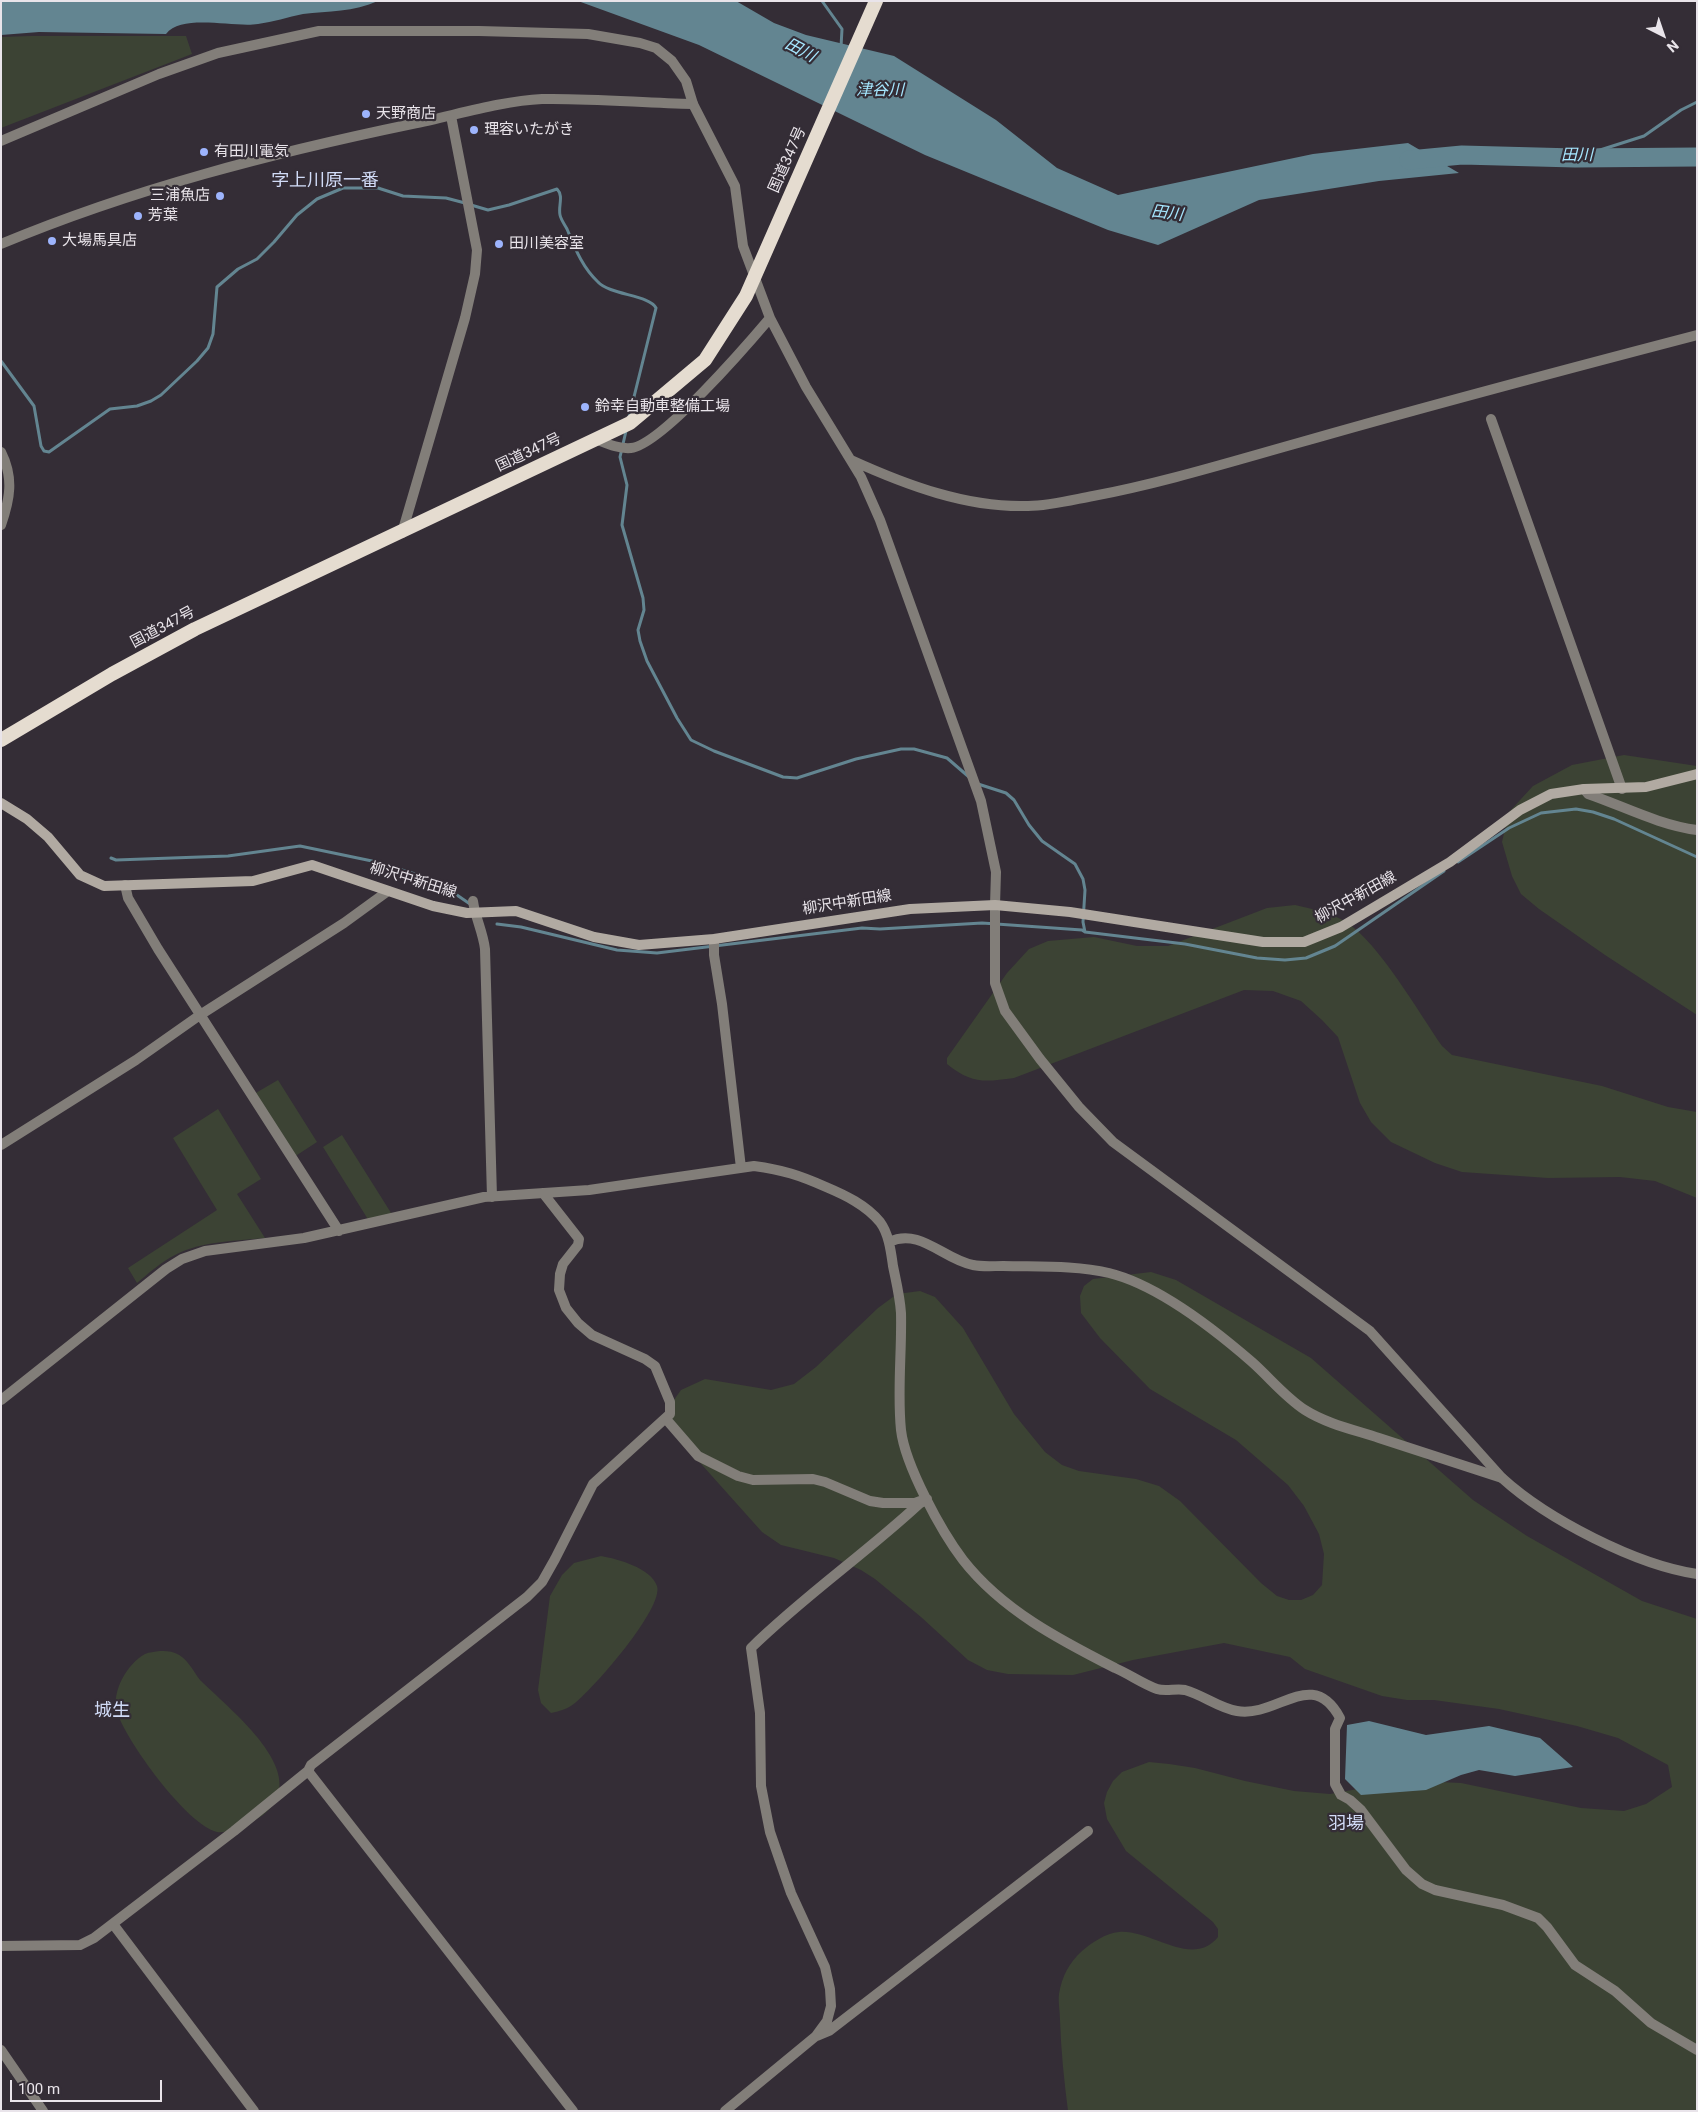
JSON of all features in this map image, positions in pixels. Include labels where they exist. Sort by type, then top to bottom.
[{"type":"highway","name":"国道347号","points":[[1,740],[112,674],[195,629],[598,440],[630,423],[705,360],[746,296],[876,1]]},
{"type":"main road","name":"柳沢中新田線","points":[[1,803],[26,819],[48,837],[80,875],[104,886],[253,881],[312,866],[433,906],[474,913],[516,911],[594,938],[639,945],[714,939],[910,909],[995,905],[1070,912],[1263,942],[1304,942],[1341,927],[1450,862],[1520,810],[1551,794],[1584,789],[1646,788],[1697,774]]},
{"type":"street","points":[[1,141],[159,74],[218,53],[319,31],[479,30],[578,34],[640,43],[656,48],[672,60],[686,81],[693,104],[735,186],[743,246],[770,318],[806,387],[861,477],[880,520],[970,767],[981,801],[996,872],[995,983],[1005,1011],[1040,1059],[1079,1107],[1113,1142],[1370,1331],[1502,1478],[1524,1498],[1606,1543],[1644,1561],[1681,1572],[1697,1574]]},
{"type":"street","points":[[1,244],[44,226],[114,201],[195,176],[332,141],[451,116],[540,99],[693,104]]},
{"type":"street","points":[[402,532],[467,309],[475,274],[477,250],[451,116]]},
{"type":"street","points":[[598,440],[614,447],[632,448],[652,438],[723,372],[770,318]]},
{"type":"street","points":[[850,460],[876,472],[939,494],[1000,505],[1029,506],[1061,502],[1161,481],[1697,335]]},
{"type":"street","points":[[1490,419],[1622,789]]},
{"type":"street","points":[[1,452],[6,462],[10,486],[9,500],[1,525]]},
{"type":"street","points":[[1584,789],[1588,794],[1677,826],[1697,830]]},
{"type":"street","points":[[125,885],[128,898],[200,1015],[340,1231]]},
{"type":"street","points":[[1,1145],[136,1060],[200,1015],[344,923],[388,891]]},
{"type":"street","points":[[473,901],[474,913],[482,930],[485,949],[492,1197]]},
{"type":"street","points":[[714,939],[714,955],[722,1004],[741,1168]]},
{"type":"street","points":[[1,1400],[166,1269],[182,1259],[205,1251],[304,1238],[492,1197],[589,1190],[754,1166],[792,1172],[845,1195],[871,1212],[882,1224],[889,1242],[901,1310],[901,1429],[909,1462],[927,1499],[972,1572],[1020,1614],[1074,1647],[1158,1689],[1184,1690],[1238,1711],[1255,1712],[1299,1695],[1313,1694],[1329,1700],[1340,1718],[1335,1729],[1335,1784],[1341,1795],[1361,1810],[1406,1870],[1422,1884],[1435,1890],[1503,1905],[1538,1918],[1547,1927],[1575,1965],[1615,1991],[1634,2010],[1651,2023],[1697,2050]]},
{"type":"street","points":[[1,1946],[80,1945],[94,1938],[113,1924],[234,1831],[308,1771],[311,1765],[527,1597],[542,1582],[555,1560],[593,1484],[670,1414],[670,1402],[655,1366],[646,1359],[592,1336],[566,1308],[559,1290],[560,1274],[563,1264],[578,1245],[579,1239],[543,1193]]},
{"type":"street","points":[[889,1242],[897,1238],[907,1237],[925,1242],[972,1265],[1087,1270],[1109,1273],[1134,1282],[1176,1305],[1205,1324],[1253,1363],[1280,1390],[1306,1411],[1340,1425],[1502,1478]]},
{"type":"street","points":[[666,1419],[698,1456],[738,1476],[753,1480],[813,1480],[825,1482],[870,1501],[883,1503],[916,1502],[927,1499]]},
{"type":"street","points":[[724,2111],[816,2036],[827,2021],[831,2006],[830,1989],[825,1967],[792,1893],[770,1832],[760,1786],[760,1713],[751,1648],[784,1616],[927,1499]]},
{"type":"street","points":[[308,1771],[573,2111]]},
{"type":"street","points":[[816,2036],[829,2031],[1088,1831]]},
{"type":"street","points":[[113,1924],[254,2111]]},
{"type":"street","points":[[1,2050],[43,2111]]},
{"type":"green space","points":[[186,36],[192,54],[1,128],[1,37]]},
{"type":"green space","points":[[1624,755],[1697,766],[1697,1015],[1605,955],[1539,909],[1521,894],[1512,876],[1502,842],[1509,812],[1533,786],[1572,765]]},
{"type":"green space","points":[[1295,905],[1334,916],[1359,932],[1385,962],[1442,1046],[1452,1055],[1602,1086],[1668,1107],[1697,1112],[1697,1198],[1655,1181],[1620,1177],[1548,1178],[1462,1172],[1435,1163],[1391,1142],[1371,1122],[1360,1103],[1338,1037],[1301,1001],[1273,991],[1244,990],[1014,1078],[979,1080],[956,1071],[947,1064],[947,1058],[1007,973],[1029,949],[1048,941],[1094,937],[1137,946],[1168,946],[1267,908]]},
{"type":"green space","points":[[278,1080],[317,1142],[294,1157],[254,1094]]},
{"type":"green space","points":[[218,1109],[261,1179],[237,1194],[265,1238],[219,1242],[185,1250],[165,1261],[137,1283],[128,1268],[217,1210],[173,1138]]},
{"type":"green space","points":[[342,1135],[393,1216],[369,1221],[323,1147]]},
{"type":"green space","points":[[1151,1272],[1176,1280],[1311,1358],[1473,1500],[1527,1536],[1642,1601],[1697,1619],[1697,2111],[1068,2111],[1059,1997],[1064,1976],[1073,1960],[1094,1942],[1104,1936],[1119,1932],[1144,1936],[1184,1949],[1208,1946],[1218,1937],[1218,1929],[1213,1922],[1126,1851],[1107,1819],[1104,1803],[1107,1792],[1113,1781],[1122,1772],[1149,1762],[1169,1764],[1195,1768],[1294,1791],[1330,1794],[1416,1781],[1461,1783],[1581,1808],[1624,1811],[1646,1804],[1672,1787],[1668,1765],[1618,1738],[1577,1726],[1499,1709],[1434,1700],[1407,1700],[1382,1696],[1305,1669],[1290,1657],[1224,1643],[1133,1660],[1073,1675],[1008,1674],[987,1670],[968,1660],[921,1617],[875,1579],[861,1570],[834,1558],[781,1545],[762,1532],[669,1428],[671,1404],[681,1390],[705,1379],[771,1390],[794,1384],[816,1367],[878,1308],[897,1294],[920,1291],[935,1297],[963,1328],[1014,1414],[1045,1452],[1062,1465],[1079,1471],[1136,1479],[1159,1486],[1180,1501],[1261,1583],[1277,1596],[1289,1600],[1301,1600],[1313,1595],[1322,1585],[1324,1554],[1319,1534],[1304,1506],[1288,1485],[1236,1440],[1150,1389],[1100,1338],[1081,1313],[1080,1296],[1084,1286],[1093,1279]]},
{"type":"green space","points":[[601,1556],[633,1565],[648,1574],[657,1586],[656,1597],[639,1629],[597,1681],[572,1705],[564,1710],[551,1713],[541,1703],[538,1690],[550,1596],[562,1575],[574,1563]]},
{"type":"green space","points":[[173,1652],[183,1658],[200,1680],[242,1720],[268,1751],[276,1768],[280,1785],[276,1801],[263,1815],[240,1827],[224,1832],[217,1832],[204,1826],[175,1799],[132,1742],[117,1712],[116,1696],[118,1687],[132,1664],[147,1653]]},
{"type":"water","points":[[1,1],[378,1],[350,9],[303,14],[258,24],[184,24],[166,34],[39,32],[1,35]]},
{"type":"water","name":"津谷川","points":[[578,1],[736,1],[774,23],[806,35],[894,56],[996,120],[1057,168],[1118,195],[1313,154],[1408,143],[1459,173],[1379,181],[1259,200],[1158,245],[1108,230],[925,155],[699,45]]},
{"type":"water","points":[[1369,1721],[1426,1735],[1489,1726],[1540,1738],[1573,1767],[1515,1776],[1479,1770],[1461,1775],[1426,1790],[1361,1795],[1345,1779],[1347,1725]]},
{"type":"waterway","points":[[822,1],[842,29],[841,47]]},
{"type":"waterway","points":[[1575,158],[1644,136],[1681,110],[1697,102]]},
{"type":"waterway","name":"田川","points":[[1409,160],[1462,155],[1575,158],[1697,157]]},
{"type":"waterway","points":[[1,361],[34,406],[41,446],[44,451],[49,452],[110,409],[137,406],[161,395],[208,348],[213,334],[217,287],[238,269],[257,259],[297,215],[317,199],[343,188],[378,188],[403,196],[446,198],[465,203]]},
{"type":"waterway","points":[[471,205],[488,210],[557,189],[560,195],[561,219],[592,276],[611,290],[646,300],[656,308],[629,417]]},
{"type":"waterway","points":[[626,431],[620,457],[627,485],[622,525],[643,598],[644,610],[638,630],[640,641],[647,661],[677,718],[691,740],[714,751],[783,777],[797,778],[856,759],[901,749],[914,749],[947,758],[969,777]]},
{"type":"waterway","points":[[978,784],[1006,793],[1014,800],[1029,825],[1042,841],[1075,864],[1083,879],[1085,890],[1083,922],[1085,932]]},
{"type":"waterway","points":[[1458,862],[1509,828],[1541,813],[1576,809],[1614,819],[1697,857]]},
{"type":"waterway","points":[[111,858],[116,860],[228,856],[300,846],[372,861],[435,880],[470,904]]},
{"type":"waterway","points":[[497,924],[521,927],[617,950],[657,953],[862,928],[880,929],[982,923],[1082,930],[1085,932],[1185,944],[1257,958],[1285,960],[1306,958],[1335,946],[1444,871]]},
{"type":"place","name":"天野商店","points":[[366,114]]},
{"type":"place","name":"理容いたがき","points":[[474,130]]},
{"type":"place","name":"有田川電気","points":[[204,152]]},
{"type":"place","name":"三浦魚店","points":[[220,196]]},
{"type":"place","name":"芳葉","points":[[138,216]]},
{"type":"place","name":"大場馬具店","points":[[52,241]]},
{"type":"place","name":"田川美容室","points":[[499,244]]},
{"type":"place","name":"鈴幸自動車整備工場","points":[[585,407]]},
{"type":"district","name":"字上川原一番","points":[[325,181]]},
{"type":"district","name":"城生","points":[[112,1711]]},
{"type":"district","name":"羽場","points":[[1346,1824]]}]
